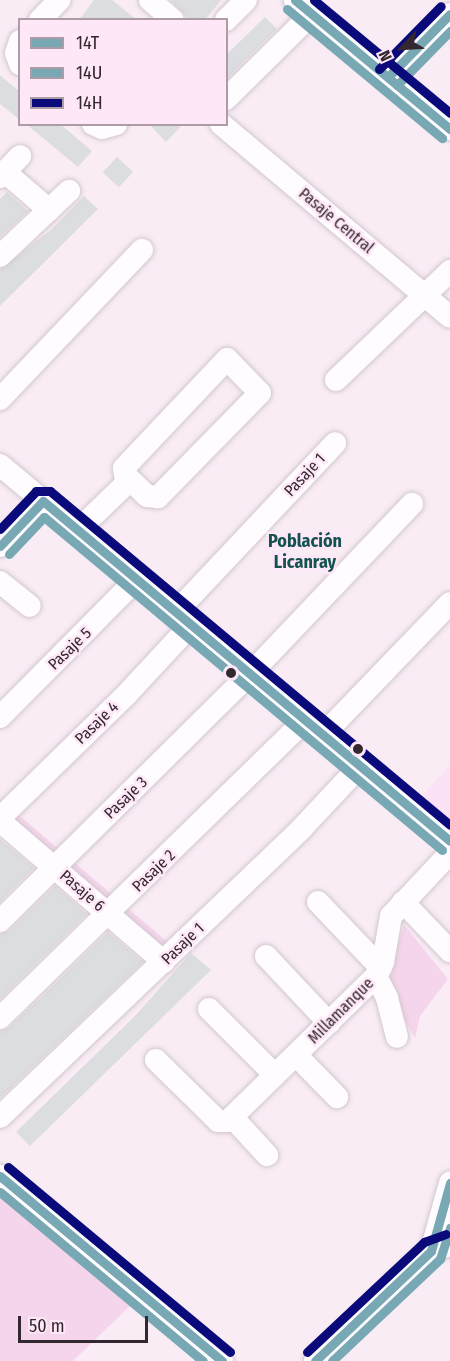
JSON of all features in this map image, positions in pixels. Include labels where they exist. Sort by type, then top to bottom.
[{"type":"street","points":[[42,18],[59,0]]},
{"type":"street","points":[[150,0],[172,18]]},
{"type":"street","points":[[228,18],[246,0]]},
{"type":"street","points":[[228,97],[303,7],[450,129]]},
{"type":"street","points":[[388,77],[450,14]]},
{"type":"street","name":"Pasaje Central","points":[[223,126],[450,317]]},
{"type":"street","points":[[8,168],[49,210]]},
{"type":"street","points":[[0,256],[69,191]]},
{"type":"street","points":[[0,399],[142,250]]},
{"type":"street","points":[[336,380],[450,271]]},
{"type":"street","points":[[227,359],[260,393],[158,497],[147,496],[129,481],[124,471],[126,465],[227,359]]},
{"type":"street","name":"Pasaje 1","points":[[183,618],[335,443]]},
{"type":"street","points":[[0,465],[450,841]]},
{"type":"street","points":[[78,530],[129,481]]},
{"type":"street","points":[[0,546],[42,501]]},
{"type":"street","points":[[250,674],[412,504]]},
{"type":"street","name":"Pasaje 5","points":[[0,717],[137,579]]},
{"type":"street","points":[[0,582],[30,606]]},
{"type":"street","points":[[323,735],[450,603]]},
{"type":"street","name":"Pasaje 4","points":[[0,819],[127,694],[183,618]]},
{"type":"street","name":"Pasaje 3","points":[[0,921],[250,674]]},
{"type":"street","name":"Pasaje 2","points":[[0,1018],[109,915],[305,720]]},
{"type":"street","name":"Pasaje 1","points":[[0,1117],[164,962],[360,766]]},
{"type":"street","name":"Pasaje 6","points":[[0,819],[164,962]]},
{"type":"street","name":"Millamanque","points":[[227,1120],[379,972],[388,922],[403,902],[450,853]]},
{"type":"street","points":[[318,902],[379,972],[397,1037]]},
{"type":"street","points":[[403,902],[450,951]]},
{"type":"street","points":[[266,956],[329,1023]]},
{"type":"street","points":[[210,1009],[275,1075]]},
{"type":"street","points":[[296,1055],[337,1097]]},
{"type":"street","points":[[156,1060],[267,1155]]},
{"type":"street","points":[[0,1176],[222,1361]]},
{"type":"street","points":[[315,1361],[441,1248],[450,1183]]},
{"type":"shaded area","points":[[450,765],[450,823],[420,798]]},
{"type":"shaded area","points":[[0,799],[170,944],[165,950],[0,821]]},
{"type":"shaded area","points":[[404,925],[448,979],[420,1016],[415,1038],[386,986]]},
{"type":"shaded area","points":[[0,1194],[132,1304],[73,1361],[0,1361]]},
{"type":"building","points":[[94,0],[112,0],[134,18],[80,18]]},
{"type":"building","points":[[171,0],[221,0],[207,18],[188,18]]},
{"type":"building","points":[[265,17],[277,29],[228,78],[228,53]]},
{"type":"building","points":[[0,75],[18,90],[18,118],[0,104]]},
{"type":"building","points":[[28,126],[62,126],[92,151],[78,167]]},
{"type":"building","points":[[151,126],[181,126],[166,142]]},
{"type":"building","points":[[117,157],[133,172],[119,187],[103,172]]},
{"type":"building","points":[[7,192],[28,211],[0,237],[0,199]]},
{"type":"building","points":[[84,196],[98,209],[0,306],[0,269],[51,230]]},
{"type":"building","points":[[0,839],[34,868],[0,902]]},
{"type":"building","points":[[55,886],[87,914],[0,999],[0,934],[9,931]]},
{"type":"building","points":[[108,932],[143,962],[0,1098],[0,1031],[9,1028]]},
{"type":"building","points":[[191,953],[211,970],[30,1146],[16,1132],[135,1016]]},
{"type":"transit line","name":"14T","points":[[295,0],[450,129]]},
{"type":"transit line","name":"14H","points":[[314,0],[450,113]]},
{"type":"transit line","name":"14H","points":[[379,69],[441,6]]},
{"type":"transit line","name":"14U","points":[[287,9],[442,138]]},
{"type":"transit line","name":"14T","points":[[388,77],[450,14]]},
{"type":"transit line","name":"14U","points":[[397,85],[450,31]]},
{"type":"transit line","name":"14H","points":[[0,529],[36,491],[50,491],[450,825]]},
{"type":"transit line","name":"14T","points":[[0,546],[43,501],[450,841]]},
{"type":"transit line","name":"14U","points":[[9,554],[44,517],[442,850]]},
{"type":"transit line","name":"14H","points":[[8,1167],[230,1352]]},
{"type":"transit line","name":"14T","points":[[0,1176],[222,1361]]},
{"type":"transit line","name":"14T","points":[[315,1361],[431,1251],[450,1183]]},
{"type":"transit line","name":"14U","points":[[0,1192],[203,1361]]},
{"type":"transit line","name":"14U","points":[[332,1361],[440,1259],[450,1228]]},
{"type":"transit line","name":"14H","points":[[307,1352],[424,1242],[446,1234]]},
{"type":"district","name":"Población Licanray","points":[[305,552]]}]
